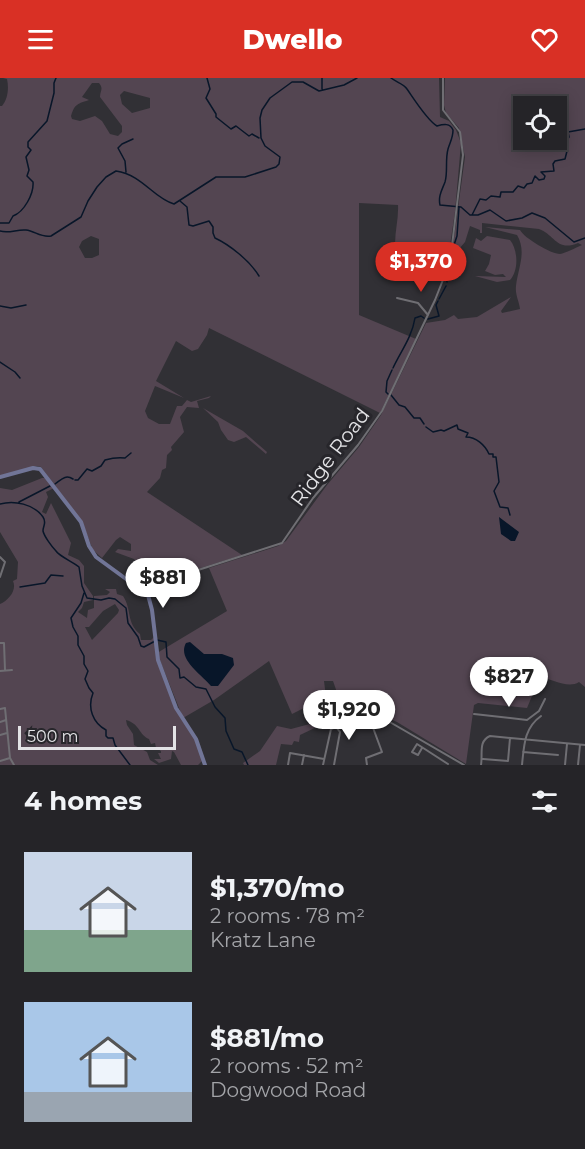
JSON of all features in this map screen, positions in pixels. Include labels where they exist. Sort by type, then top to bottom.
[{"type":"street","name":"Ridge Road","points":[[144,590],[284,541],[313,498],[358,446],[380,414],[449,267],[463,152],[460,132],[443,110],[443,78]]},
{"type":"street","points":[[398,298],[418,303],[428,315]]},
{"type":"street","points":[[0,477],[33,468],[40,469],[81,522],[89,546],[96,557],[144,590],[150,600],[157,657],[176,708],[196,739],[205,765]]},
{"type":"street","points":[[0,557],[6,562],[0,576]]},
{"type":"street","points":[[0,643],[4,643],[5,670]]},
{"type":"street","points":[[0,671],[12,670]]},
{"type":"street","points":[[474,714],[525,720],[541,708],[545,699]]},
{"type":"street","points":[[0,709],[5,708],[10,758],[14,765]]},
{"type":"street","points":[[323,765],[330,731],[336,727],[339,720],[361,716],[362,710],[394,723],[464,765]]},
{"type":"street","points":[[367,765],[366,758],[382,752],[372,724],[375,714]]},
{"type":"street","points":[[522,765],[525,740],[533,723],[541,716]]},
{"type":"street","points":[[529,719],[533,723]]},
{"type":"street","points":[[0,722],[6,720]]},
{"type":"street","points":[[334,765],[340,732],[336,727]]},
{"type":"street","points":[[0,735],[7,733]]},
{"type":"street","points":[[481,765],[482,744],[487,737],[492,736],[585,746]]},
{"type":"street","points":[[482,759],[508,761],[510,738]]},
{"type":"street","points":[[564,765],[567,744]]},
{"type":"street","points":[[578,765],[580,745]]},
{"type":"street","points":[[422,748],[448,764],[451,759]]},
{"type":"street","points":[[523,752],[558,755]]},
{"type":"street","points":[[288,765],[290,753],[324,759]]},
{"type":"street","points":[[303,765],[304,755]]},
{"type":"street","points":[[0,761],[10,758]]},
{"type":"shaded area","points":[[3,78],[439,78],[440,117],[449,121],[456,130],[461,143],[448,259],[439,263],[427,276],[421,276],[418,271],[429,264],[426,253],[410,244],[404,244],[398,260],[395,239],[398,205],[359,203],[359,315],[416,339],[380,413],[209,328],[198,349],[192,351],[176,341],[156,381],[184,398],[155,386],[145,411],[148,418],[159,424],[170,424],[177,406],[182,406],[187,400],[191,402],[211,396],[197,401],[199,408],[187,407],[180,417],[184,432],[171,447],[172,450],[167,455],[166,468],[162,470],[160,478],[147,492],[242,555],[172,577],[158,566],[153,567],[151,571],[143,572],[134,559],[115,552],[118,549],[131,551],[131,544],[120,537],[102,558],[93,550],[82,522],[41,467],[37,466],[0,476],[0,106],[7,97],[7,79]],"holes":[[[92,83],[99,83],[102,88],[100,97],[122,126],[122,132],[118,136],[110,134],[102,121],[95,116],[80,121],[72,119],[71,116],[76,106],[89,100],[82,97]],[[124,91],[150,98],[150,108],[132,113],[122,104],[120,95]],[[91,236],[99,239],[99,255],[85,258],[79,247],[82,241]]]},
{"type":"shaded area","points":[[445,78],[585,78],[585,687],[579,682],[565,684],[540,677],[527,708],[478,703],[474,705],[466,764],[397,722],[361,706],[300,735],[299,742],[294,741],[292,745],[281,744],[276,765],[244,765],[243,763],[260,751],[277,726],[291,729],[332,718],[345,709],[333,681],[324,681],[326,697],[292,714],[269,661],[214,700],[183,718],[157,653],[227,611],[209,568],[278,546],[286,541],[381,415],[426,323],[445,320],[454,315],[458,319],[477,317],[511,297],[501,311],[502,313],[520,309],[516,289],[522,254],[520,241],[517,235],[485,227],[520,230],[544,249],[560,254],[582,245],[578,243],[561,244],[539,229],[482,223],[482,233],[470,226],[465,242],[459,249],[457,261],[450,267],[465,157],[459,128],[446,113]]},
{"type":"shaded area","points":[[487,236],[510,240],[513,244],[516,266],[510,280],[497,282],[475,276],[506,277],[503,274],[495,275],[485,271],[491,255],[473,248],[476,238],[481,241]]},
{"type":"shaded area","points":[[203,408],[243,431],[267,452],[266,454],[246,437],[234,442],[228,440],[218,422]]},
{"type":"shaded area","points":[[42,478],[45,478],[54,488],[46,492],[48,497],[42,512],[46,514],[51,503],[71,543],[68,555],[79,560],[84,566],[84,583],[93,596],[93,600],[84,602],[78,612],[87,618],[88,610],[94,608],[94,596],[107,595],[110,592],[105,589],[116,589],[117,594],[123,596],[131,621],[140,634],[141,640],[151,640],[154,637],[157,661],[177,711],[194,736],[203,760],[198,765],[181,765],[172,751],[171,759],[159,763],[154,759],[161,759],[158,753],[161,751],[156,748],[155,743],[151,744],[134,724],[126,720],[133,734],[134,745],[147,752],[150,760],[158,765],[0,765],[0,604],[13,591],[13,581],[17,579],[18,562],[0,532],[0,488],[12,490]],"holes":[[[115,604],[119,610],[118,613],[92,640],[85,627],[89,627],[103,611]]]},
{"type":"water","points":[[499,517],[519,532],[515,541],[501,534]]},
{"type":"water","points":[[190,642],[204,654],[222,654],[233,658],[234,665],[218,686],[211,686],[187,660],[184,649],[186,643]]},
{"type":"waterway","points":[[0,223],[9,223],[30,197],[33,182],[27,176],[29,170],[26,157],[31,150],[28,142],[47,121],[56,78]]},
{"type":"waterway","points":[[207,78],[210,89],[206,98],[216,117],[231,129],[236,126],[249,136],[252,134],[259,138]]},
{"type":"waterway","points":[[322,78],[322,89]]},
{"type":"waterway","points":[[0,231],[26,230],[51,236],[81,217],[97,187],[106,177],[116,171],[134,177],[160,197],[174,204],[216,177],[245,177],[276,167],[280,157],[265,146],[261,138],[260,118],[270,98],[292,82],[303,82],[319,91],[344,85],[357,78]]},
{"type":"waterway","points":[[391,78],[406,87],[433,123],[437,126],[448,125],[453,130],[447,153],[446,178],[440,196],[440,205],[461,207],[470,215],[478,215],[490,210],[506,221],[522,218],[532,213],[545,218],[574,242],[585,238]]},
{"type":"waterway","points":[[472,215],[480,199],[486,200],[491,196],[500,197],[501,192],[513,192],[518,186],[524,188],[527,184],[532,183],[535,176],[539,180],[544,179],[545,176],[541,172],[554,171],[555,161],[565,159],[568,132],[585,129]]},
{"type":"waterway","points":[[126,172],[125,161],[118,148],[133,139]]},
{"type":"waterway","points":[[180,201],[187,207],[189,225],[209,221],[215,238],[239,254],[259,276]]},
{"type":"waterway","points":[[451,267],[453,252],[457,250],[454,245],[457,236],[459,207]]},
{"type":"waterway","points":[[447,282],[446,276],[450,269]]},
{"type":"waterway","points":[[439,299],[446,286]]},
{"type":"waterway","points":[[428,319],[439,316],[436,305],[438,301]]},
{"type":"waterway","points":[[0,306],[11,308],[26,305]]},
{"type":"waterway","points":[[393,368],[409,338],[415,318],[421,316],[424,318]]},
{"type":"waterway","points":[[0,362],[20,378]]},
{"type":"waterway","points":[[388,394],[386,392],[387,381],[392,370]]},
{"type":"waterway","points":[[391,395],[399,405],[405,407],[414,418],[420,418],[424,424]]},
{"type":"waterway","points":[[426,427],[433,432],[444,431],[457,425],[458,429],[468,433],[466,437],[477,440],[489,454],[496,457],[499,482],[494,491],[500,507],[508,508],[510,515]]},
{"type":"waterway","points":[[75,480],[78,480],[87,469],[92,471],[101,466],[105,460],[125,458],[131,453]]},
{"type":"waterway","points":[[55,484],[65,477],[73,479]]},
{"type":"waterway","points":[[19,502],[50,486]]},
{"type":"waterway","points":[[0,504],[23,504],[34,509],[43,517],[44,533],[50,544],[60,555],[79,567],[82,586],[87,598],[115,599],[126,608],[128,623],[138,637],[141,646],[144,647],[157,640],[166,642],[167,657],[179,669],[180,678],[184,677],[196,687],[206,689],[215,707],[225,718],[226,731],[234,749],[242,752],[248,765]]},
{"type":"waterway","points":[[20,587],[45,583],[51,575],[63,576]]},
{"type":"waterway","points":[[84,593],[81,603],[71,618],[88,671],[85,679],[93,693],[92,714],[106,730],[106,736],[113,738],[115,745],[130,765]]}]
